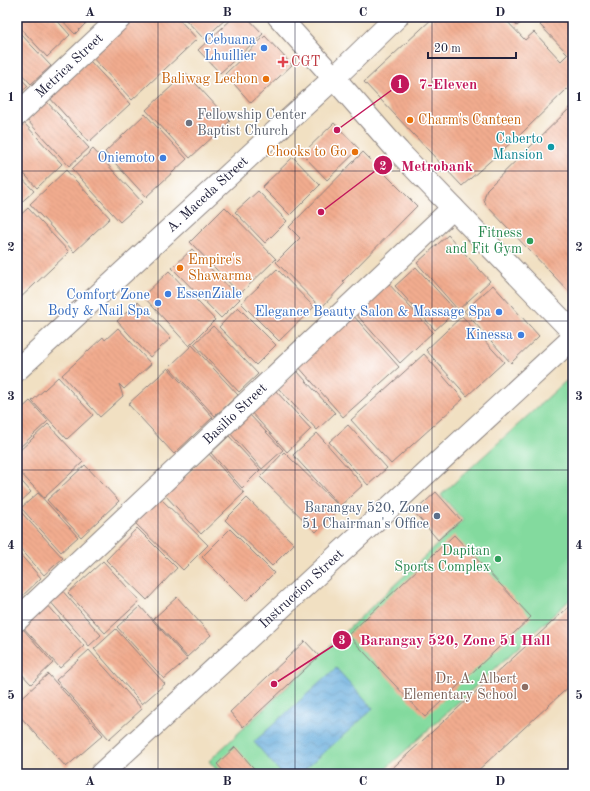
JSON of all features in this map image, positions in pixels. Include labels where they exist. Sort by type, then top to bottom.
[{"type":"street","name":"Metrica Street","points":[[17,115],[121,17]]},
{"type":"street","points":[[280,17],[398,151],[573,332]]},
{"type":"street","name":"A. Maceda Street","points":[[17,370],[334,78],[397,17]]},
{"type":"street","name":"Basilio Street","points":[[17,620],[453,208]]},
{"type":"street","name":"Instruccion Street","points":[[101,774],[573,338]]},
{"type":"green space","name":"Dapitan Sports Complex","points":[[566,381],[573,389],[573,597],[380,774],[220,774],[209,761],[463,520],[441,495]]},
{"type":"water","points":[[336,668],[373,709],[300,774],[282,774],[254,742]]},
{"type":"building","points":[[17,17],[54,17],[70,35],[47,57],[17,24]]},
{"type":"building","points":[[59,17],[92,17],[75,34]]},
{"type":"building","points":[[127,17],[177,17],[197,39],[132,100],[88,53]]},
{"type":"building","points":[[183,17],[228,17],[204,39]]},
{"type":"building","points":[[234,17],[247,17],[263,34],[220,73],[198,50]]},
{"type":"building","points":[[434,17],[503,17],[525,40],[534,32],[561,61],[568,54],[540,25],[548,17],[573,17],[573,83],[523,132],[462,186],[364,82]]},
{"type":"building","points":[[509,17],[527,17],[517,26]]},
{"type":"building","points":[[17,30],[51,66],[31,84],[17,69]]},
{"type":"building","points":[[265,36],[292,65],[251,103],[225,74]]},
{"type":"building","points":[[89,60],[130,104],[89,142],[49,97]]},
{"type":"building","points":[[186,73],[230,121],[190,158],[146,110]]},
{"type":"building","points":[[17,74],[28,86],[17,96]]},
{"type":"building","points":[[47,102],[89,148],[69,166],[27,120]]},
{"type":"building","name":"Caberto Mansion","points":[[573,105],[573,296],[486,205],[484,199],[487,189]]},
{"type":"building","points":[[145,114],[187,159],[146,197],[105,152]]},
{"type":"building","points":[[24,123],[62,164],[37,188],[17,166],[17,130]]},
{"type":"building","points":[[334,123],[359,149],[327,180],[302,154]]},
{"type":"building","points":[[93,149],[142,202],[120,222],[72,169]]},
{"type":"building","points":[[363,152],[417,206],[343,281],[345,283],[321,308],[276,262],[300,238],[289,227]]},
{"type":"building","points":[[293,157],[320,185],[290,215],[262,187]]},
{"type":"building","points":[[66,170],[110,218],[74,252],[30,204]]},
{"type":"building","points":[[17,173],[34,191],[17,206]]},
{"type":"building","points":[[258,191],[287,221],[265,243],[235,212]]},
{"type":"building","points":[[225,207],[276,259],[240,294],[190,242]]},
{"type":"building","points":[[28,208],[69,252],[17,301],[17,218]]},
{"type":"building","points":[[448,235],[490,281],[458,310],[417,263]]},
{"type":"building","points":[[192,249],[240,299],[221,318],[172,268]]},
{"type":"building","points":[[416,267],[456,311],[435,330],[395,286]]},
{"type":"building","points":[[277,269],[314,307],[279,341],[241,303]]},
{"type":"building","points":[[169,271],[215,320],[189,346],[143,296]]},
{"type":"building","points":[[388,283],[433,332],[400,363],[355,313]]},
{"type":"building","points":[[493,285],[539,336],[511,363],[464,311]]},
{"type":"building","points":[[138,302],[171,338],[150,357],[117,321]]},
{"type":"building","points":[[238,307],[276,345],[256,365],[219,327]]},
{"type":"building","points":[[352,314],[399,367],[343,417],[297,365]]},
{"type":"building","points":[[462,316],[504,362],[467,396],[426,350]]},
{"type":"building","points":[[213,326],[258,374],[239,392],[194,344]]},
{"type":"building","points":[[118,328],[151,364],[124,389],[119,384],[123,396],[100,417],[62,375],[103,337],[105,340]]},
{"type":"building","points":[[192,345],[238,395],[215,416],[169,367]]},
{"type":"building","points":[[424,354],[463,399],[391,464],[351,420]]},
{"type":"building","points":[[168,368],[213,417],[174,454],[128,404]]},
{"type":"building","points":[[297,371],[335,413],[317,430],[278,388]]},
{"type":"building","points":[[58,377],[93,415],[67,439],[32,401]]},
{"type":"building","points":[[274,389],[311,429],[287,452],[250,411]]},
{"type":"building","points":[[30,401],[48,421],[17,450],[17,413]]},
{"type":"building","points":[[249,414],[283,450],[262,469],[229,432]]},
{"type":"building","points":[[48,424],[83,462],[44,498],[17,469],[17,453]]},
{"type":"building","points":[[348,425],[387,468],[368,485],[329,442]]},
{"type":"building","points":[[317,433],[363,485],[340,506],[293,455]]},
{"type":"building","points":[[229,436],[260,470],[242,488],[211,453]]},
{"type":"building","points":[[284,452],[340,507],[316,532],[260,477]]},
{"type":"building","points":[[209,454],[244,493],[201,534],[165,495]]},
{"type":"building","points":[[85,465],[119,501],[81,537],[47,500]]},
{"type":"building","points":[[17,476],[31,492],[17,505]]},
{"type":"building","name":"Barangay 520, Zone 51 Chairman's Office","points":[[436,492],[461,520],[438,540],[414,512]]},
{"type":"building","points":[[38,493],[78,537],[61,552],[21,508]]},
{"type":"building","points":[[158,496],[208,545],[183,570],[133,521]]},
{"type":"building","points":[[247,498],[294,544],[272,566],[225,520]]},
{"type":"building","points":[[20,511],[63,558],[44,575],[17,545],[17,514]]},
{"type":"building","points":[[137,528],[177,568],[147,600],[106,560]]},
{"type":"building","points":[[230,529],[274,573],[246,601],[202,557]]},
{"type":"building","points":[[454,535],[531,617],[425,717],[348,635]]},
{"type":"building","points":[[17,551],[41,578],[17,601]]},
{"type":"building","points":[[103,561],[140,601],[105,633],[68,593]]},
{"type":"building","points":[[60,588],[101,635],[89,646],[48,599]]},
{"type":"building","points":[[177,597],[211,635],[187,657],[153,619]]},
{"type":"building","points":[[46,603],[84,646],[60,668],[21,625]]},
{"type":"building","name":"Dr. A. Albert Elementary School","points":[[573,603],[573,683],[474,774],[386,774]]},
{"type":"building","points":[[140,606],[187,659],[164,679],[117,627]]},
{"type":"building","points":[[23,629],[53,663],[31,684],[17,669],[17,635]]},
{"type":"building","points":[[116,629],[165,684],[142,704],[94,649]]},
{"type":"building","points":[[305,641],[319,656],[243,727],[230,712]]},
{"type":"building","points":[[89,650],[142,709],[109,739],[56,680]]},
{"type":"building","points":[[48,674],[103,735],[66,767],[17,713],[17,702]]},
{"type":"building","points":[[235,747],[259,774],[226,774],[217,764]]},
{"type":"place","name":"Cebuana Lhuillier","points":[[264,48]]},
{"type":"place","name":"CGT","points":[[283,62]]},
{"type":"place","name":"Baliwag Lechon","points":[[266,79]]},
{"type":"place","name":"Charm's Canteen","points":[[410,120]]},
{"type":"place","name":"Fellowship Center Baptist Church","points":[[189,123]]},
{"type":"place","name":"7-Eleven","points":[[337,130]]},
{"type":"place","name":"Caberto Mansion","points":[[551,147]]},
{"type":"place","name":"Chooks to Go","points":[[355,152]]},
{"type":"place","name":"Oniemoto","points":[[163,158]]},
{"type":"place","name":"Metrobank","points":[[321,212]]},
{"type":"place","name":"Fitness and Fit Gym","points":[[530,241]]},
{"type":"place","name":"Empire's Shawarma","points":[[180,268]]},
{"type":"place","name":"EssenZiale","points":[[168,294]]},
{"type":"place","name":"Comfort Zone Body & Nail Spa","points":[[158,303]]},
{"type":"place","name":"Elegance Beauty Salon & Massage Spa","points":[[499,312]]},
{"type":"place","name":"Kinessa","points":[[521,335]]},
{"type":"place","name":"Barangay 520, Zone 51 Chairman's Office","points":[[437,516]]},
{"type":"place","name":"Dapitan Sports Complex","points":[[498,559]]},
{"type":"place","name":"Barangay 520, Zone 51 Hall","points":[[274,684]]},
{"type":"place","name":"Dr. A. Albert Elementary School","points":[[525,687]]}]
